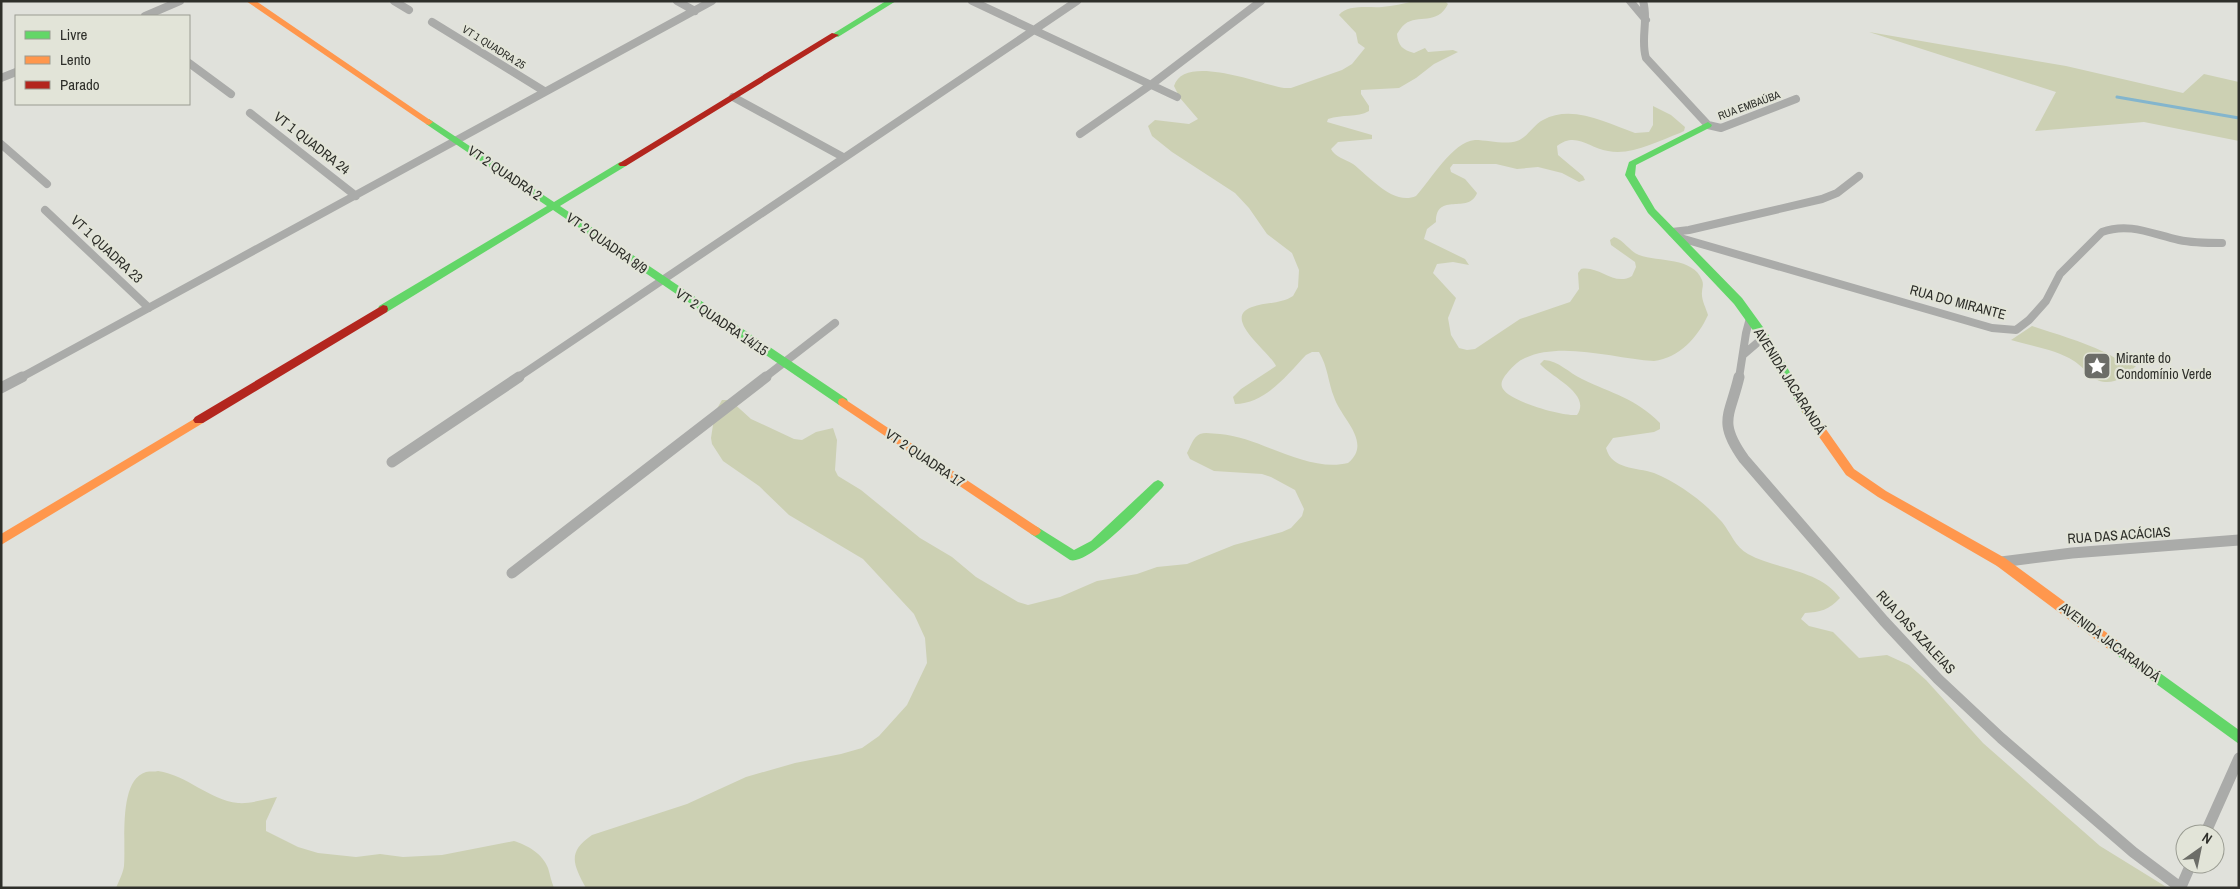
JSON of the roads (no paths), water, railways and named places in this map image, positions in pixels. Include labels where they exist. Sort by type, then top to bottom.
[{"type":"street","points":[[154,1],[164,8]]},
{"type":"street","points":[[147,15],[180,1]]},
{"type":"street","name":"VT 2 QUADRA 2","points":[[250,1],[554,206]]},
{"type":"street","points":[[394,1],[409,10]]},
{"type":"street","points":[[677,1],[695,11]]},
{"type":"street","points":[[1,388],[712,1]]},
{"type":"street","points":[[1,540],[892,1]]},
{"type":"street","points":[[972,1],[1152,84],[1176,97]]},
{"type":"street","points":[[392,462],[1077,1]]},
{"type":"street","points":[[1080,134],[1152,84],[1261,1]]},
{"type":"street","points":[[1630,1],[1644,18]]},
{"type":"street","points":[[1636,1],[1644,18]]},
{"type":"street","points":[[1643,1],[1643,49],[1646,58],[1708,125]]},
{"type":"street","name":"VT 1 QUADRA 25","points":[[432,22],[544,92]]},
{"type":"street","points":[[190,63],[231,94]]},
{"type":"street","points":[[1,78],[15,72]]},
{"type":"street","points":[[733,97],[843,157]]},
{"type":"street","name":"RUA EMBAÚBA","points":[[1708,125],[1721,128],[1796,99]]},
{"type":"street","name":"VT 1 QUADRA 24","points":[[250,113],[356,196]]},
{"type":"street","name":"AVENIDA JACARANDÁ","points":[[1708,125],[1632,164],[1629,169],[1630,175],[1647,204],[1674,235],[1734,296],[1764,337],[1799,399],[1850,472],[1882,494],[2001,562],[2239,738]]},
{"type":"street","points":[[1,144],[46,184]]},
{"type":"street","points":[[1674,235],[1822,199],[1836,193],[1859,176]]},
{"type":"street","name":"VT 2 QUADRA 8/9","points":[[554,206],[660,281]]},
{"type":"street","name":"VT 1 QUADRA 23","points":[[45,210],[149,308]]},
{"type":"street","name":"RUA DO MIRANTE","points":[[1674,235],[1974,323],[2004,330],[2016,330],[2028,320],[2046,301],[2060,274],[2102,232],[2107,230],[2124,228],[2179,240],[2222,243]]},
{"type":"street","name":"VT 2 QUADRA 14/15","points":[[660,281],[783,363]]},
{"type":"street","name":"RUA DAS AZALEIAS","points":[[1750,318],[1745,335],[1739,378],[1726,422],[1735,446],[1744,459],[1884,621],[1952,693],[2001,738],[2126,845],[2181,888]]},
{"type":"street","points":[[512,573],[835,323]]},
{"type":"street","points":[[1743,354],[1764,337]]},
{"type":"street","name":"VT 2 QUADRA 17","points":[[783,363],[1074,556],[1095,545],[1158,485]]},
{"type":"street","name":"RUA DAS ACÁCIAS","points":[[2001,562],[2072,552],[2236,543]]},
{"type":"street","points":[[2209,824],[2239,758]]},
{"type":"street","points":[[2181,888],[2187,874]]},
{"type":"waterway","points":[[2117,97],[2239,118]]},
{"type":"place","name":"Mirante do Condomínio Verde","points":[[2097,366]]}]
